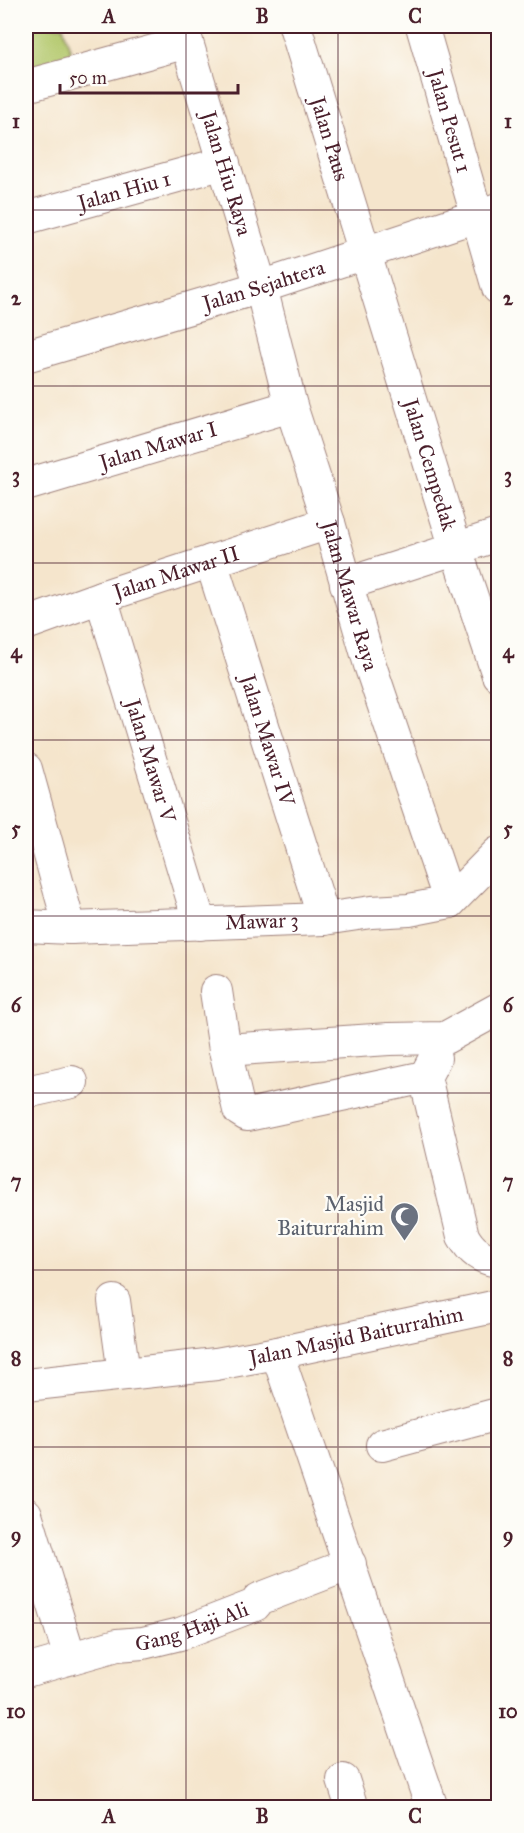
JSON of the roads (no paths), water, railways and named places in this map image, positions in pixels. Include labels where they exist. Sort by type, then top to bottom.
[{"type":"street","name":"Jalan Paus","points":[[296,26],[364,253]]},
{"type":"street","name":"Jalan Pesut 1","points":[[422,26],[488,213],[498,288]]},
{"type":"street","points":[[26,87],[184,34]]},
{"type":"street","name":"Jalan Hiu Raya","points":[[184,34],[261,286]]},
{"type":"street","name":"Jalan Hiu 1","points":[[26,218],[224,163]]},
{"type":"street","name":"Jalan Sejahtera","points":[[26,356],[261,286],[488,213]]},
{"type":"street","name":"Jalan Cempedak","points":[[364,253],[375,282],[456,549],[498,675]]},
{"type":"street","name":"Jalan Mawar Raya","points":[[261,286],[291,406],[329,523],[370,665],[450,902]]},
{"type":"street","name":"Jalan Mawar I","points":[[26,485],[291,406]]},
{"type":"street","name":"Jalan Mawar II","points":[[26,624],[101,597],[329,523]]},
{"type":"street","points":[[346,584],[498,535]]},
{"type":"street","name":"Jalan Mawar IV","points":[[211,561],[324,919]]},
{"type":"street","name":"Jalan Mawar V","points":[[101,597],[200,924]]},
{"type":"street","points":[[26,769],[70,928]]},
{"type":"street","points":[[450,902],[498,853]]},
{"type":"street","name":"Mawar 3","points":[[26,926],[70,928],[324,919],[370,912],[409,910],[450,902]]},
{"type":"street","points":[[216,991],[236,1102],[239,1110],[247,1114],[425,1077]]},
{"type":"street","points":[[225,1050],[389,1039],[445,1038],[498,1009]]},
{"type":"street","points":[[445,1038],[425,1077],[464,1236],[476,1253],[498,1261]]},
{"type":"street","points":[[26,1092],[72,1082]]},
{"type":"street","points":[[114,1301],[124,1374]]},
{"type":"street","name":"Jalan Masjid Baiturrahim","points":[[26,1385],[124,1374],[214,1357],[277,1353],[498,1306]]},
{"type":"street","points":[[277,1353],[432,1808]]},
{"type":"street","points":[[382,1445],[498,1414]]},
{"type":"street","points":[[26,1514],[70,1658]]},
{"type":"street","name":"Gang Haji Ali","points":[[26,1671],[117,1645],[143,1643],[180,1634],[255,1605],[259,1599],[350,1564]]},
{"type":"place","name":"Masjid Baiturrahim","points":[[405,1242]]}]
